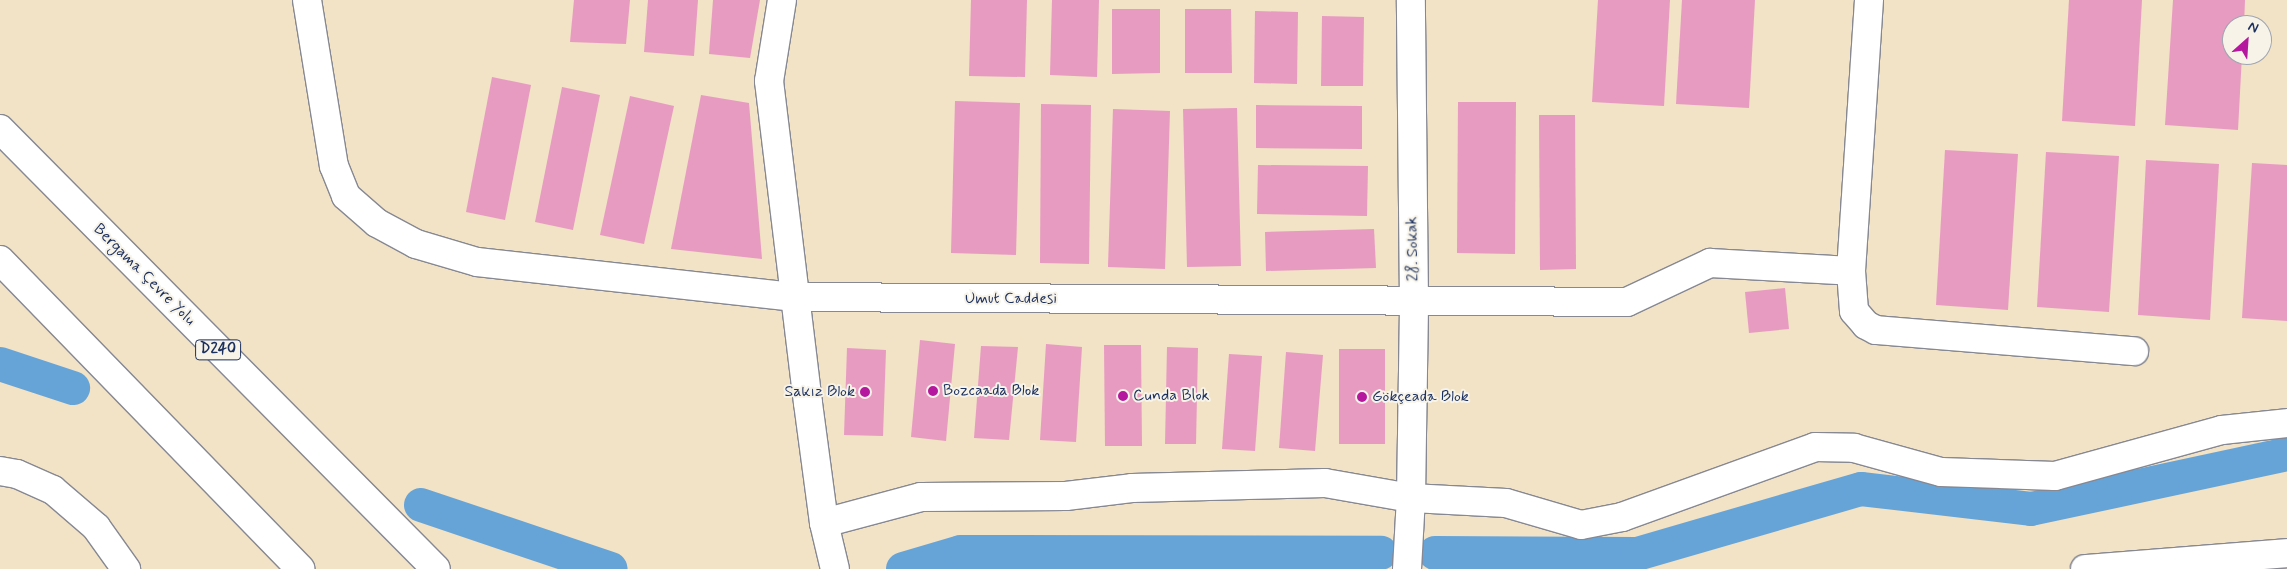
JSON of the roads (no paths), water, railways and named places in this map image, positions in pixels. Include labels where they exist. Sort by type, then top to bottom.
[{"type":"main road","name":"Umut Caddesi","points":[[307,0],[334,166],[346,196],[377,223],[416,244],[477,262],[609,279],[795,297],[1414,302],[1627,302],[1710,262],[1851,271]]},
{"type":"main road","points":[[782,0],[769,81],[824,523],[835,569]]},
{"type":"main road","name":"28. Sokak","points":[[1407,569],[1411,498],[1414,302],[1411,0]]},
{"type":"main road","points":[[1869,0],[1851,271],[1854,311],[1866,325],[1876,330],[2134,351]]},
{"type":"main road","name":"Bergama Çevre Yolu","points":[[0,129],[436,569]]},
{"type":"main road","points":[[0,260],[300,569]]},
{"type":"main road","points":[[824,523],[921,496],[1066,496],[1132,488],[1325,483],[1411,498],[1506,503],[1581,525],[1622,517],[1815,447],[1854,448],[1941,472],[2055,476],[2222,430],[2287,423]]},
{"type":"main road","points":[[0,471],[17,474],[53,490],[96,527],[126,569]]},
{"type":"main road","points":[[2085,569],[2287,553]]},
{"type":"waterway","points":[[0,364],[73,388]]},
{"type":"waterway","points":[[1435,553],[1637,554],[1861,489],[2031,509],[2287,454]]},
{"type":"waterway","points":[[421,505],[611,569]]},
{"type":"waterway","points":[[903,569],[961,552],[1381,553]]},
{"type":"place","name":"Bozcaada Blok","points":[[933,391]]},
{"type":"place","name":"Sakız Blok","points":[[865,392]]},
{"type":"place","name":"Cunda Blok","points":[[1123,396]]},
{"type":"place","name":"Gökçeada Blok","points":[[1362,397]]}]
